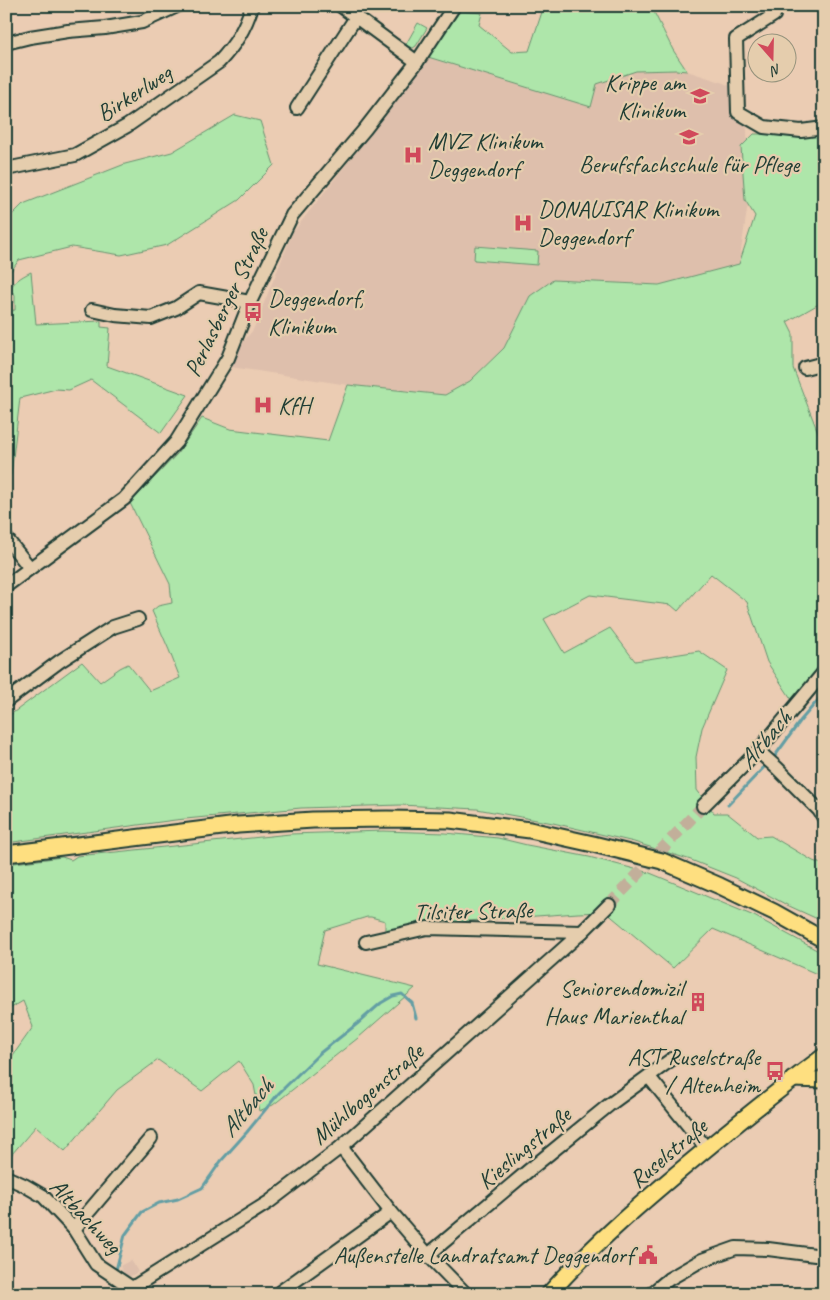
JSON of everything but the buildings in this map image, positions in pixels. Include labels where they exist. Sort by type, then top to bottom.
[{"type":"main road","points":[[6,854],[238,825],[313,820],[450,820],[530,830],[662,861],[774,912],[824,940]]},
{"type":"main road","name":"Ruselstraße","points":[[549,1294],[560,1280],[655,1192],[793,1079],[824,1056]]},
{"type":"main road","points":[[793,1079],[824,1080]]},
{"type":"street","points":[[6,43],[68,31],[142,22],[177,6]]},
{"type":"street","name":"Birkerlweg","points":[[6,169],[75,155],[127,126],[218,62],[231,49],[242,33],[252,6]]},
{"type":"street","points":[[341,6],[417,62]]},
{"type":"street","name":"Perlasberger Straße","points":[[6,586],[124,499],[176,442],[228,358],[250,302],[292,215],[365,129],[417,62],[454,6]]},
{"type":"street","points":[[773,6],[774,16],[736,39],[738,112],[764,127],[801,131],[824,128]]},
{"type":"street","points":[[297,108],[356,17]]},
{"type":"street","points":[[92,310],[115,315],[151,318],[176,308],[200,293],[250,302]]},
{"type":"street","points":[[805,368],[824,363]]},
{"type":"street","points":[[6,538],[30,568]]},
{"type":"street","points":[[6,701],[60,661],[113,627],[138,619]]},
{"type":"street","points":[[703,806],[758,751],[824,672]]},
{"type":"street","points":[[758,751],[819,810],[824,818]]},
{"type":"street","name":"Mühlbogenstraße","points":[[132,1288],[268,1202],[341,1147],[582,932],[609,905]]},
{"type":"street","name":"Tilsiter Straße","points":[[366,942],[427,928],[582,932]]},
{"type":"street","name":"Kieslingstraße","points":[[428,1255],[609,1105],[672,1059]]},
{"type":"street","points":[[649,1076],[707,1149]]},
{"type":"street","points":[[74,1229],[151,1138]]},
{"type":"street","points":[[341,1147],[391,1212],[428,1255],[466,1294]]},
{"type":"street","name":"Altbachweg","points":[[6,1177],[43,1196],[74,1229],[96,1264],[132,1288]]},
{"type":"street","points":[[277,1294],[391,1212]]},
{"type":"street","points":[[651,1294],[669,1279],[702,1260],[736,1248],[768,1249],[824,1255]]},
{"type":"shaded area","name":"DONAUISAR Klinikum Deggendorf","points":[[428,57],[591,107],[597,84],[636,71],[687,71],[721,82],[745,93],[750,190],[739,264],[659,285],[553,280],[530,297],[504,348],[470,381],[445,395],[348,385],[231,367],[243,342],[253,330],[293,232],[405,90]]},
{"type":"shaded area","points":[[131,1260],[138,1272],[127,1278],[120,1266]]},
{"type":"green space","points":[[544,6],[651,6],[673,50],[687,71],[636,71],[597,84],[591,107],[428,57],[460,11],[482,13],[479,25],[512,52],[529,51]]},
{"type":"green space","points":[[418,23],[427,28],[416,46],[413,48],[405,46]]},
{"type":"green space","points":[[235,115],[260,121],[274,165],[239,200],[167,245],[121,255],[72,247],[19,260],[6,278],[6,218],[11,216],[23,204],[125,164],[172,152]]},
{"type":"green space","points":[[824,131],[824,301],[787,322],[793,334],[793,368],[819,435],[824,438],[824,668],[794,703],[767,662],[747,602],[711,574],[678,611],[671,605],[590,595],[544,619],[564,653],[610,628],[635,661],[699,651],[727,670],[702,728],[696,757],[697,790],[714,813],[727,813],[757,837],[771,836],[813,861],[824,865],[824,922],[736,878],[691,860],[634,842],[553,823],[477,809],[401,805],[301,808],[175,820],[6,843],[6,718],[82,662],[100,682],[128,664],[150,691],[180,678],[152,611],[158,606],[172,603],[170,584],[130,503],[177,454],[202,418],[230,429],[328,441],[348,385],[445,395],[470,381],[504,348],[530,296],[553,280],[659,285],[739,264],[755,216],[745,200],[741,147],[754,134]]},
{"type":"green space","points":[[475,246],[538,251],[537,265],[474,260]]},
{"type":"green space","points":[[31,272],[36,324],[101,321],[101,327],[110,328],[107,366],[188,395],[161,433],[91,380],[69,390],[56,389],[20,398],[11,475],[6,479],[7,311],[15,310],[15,295],[14,293],[8,293],[14,283]]},
{"type":"green space","points":[[383,831],[445,833],[498,838],[589,857],[650,873],[754,916],[824,954],[824,977],[713,929],[673,968],[606,912],[426,924],[385,934],[385,921],[367,917],[325,930],[317,964],[415,988],[358,1038],[273,1105],[259,1111],[254,1085],[239,1061],[202,1091],[158,1060],[117,1090],[65,1151],[36,1126],[6,1161],[6,1065],[33,1027],[23,1001],[6,1011],[6,864],[62,857],[71,860],[77,856],[290,834]]},
{"type":"waterway","name":"Altbach","points":[[772,760],[801,720],[824,693]]},
{"type":"waterway","name":"Altbach","points":[[728,805],[767,764]]},
{"type":"waterway","name":"Altbach","points":[[116,1270],[125,1235],[142,1212],[159,1203],[178,1199],[202,1188],[221,1161],[279,1093],[320,1053],[381,1003],[393,996],[402,994],[412,1003],[416,1018]]},
{"type":"tunnel","points":[[609,905],[703,806]]},
{"type":"place","name":"Krippe am Klinikum","points":[[700,96]]},
{"type":"place","name":"Berufsfachschule für Pflege","points":[[689,137]]},
{"type":"place","name":"MVZ Klinikum Deggendorf","points":[[413,155]]},
{"type":"place","name":"DONAUISAR Klinikum Deggendorf","points":[[523,223]]},
{"type":"place","name":"Deggendorf, Klinikum","points":[[253,312]]},
{"type":"place","name":"KfH","points":[[263,405]]},
{"type":"place","name":"Seniorendomizil Haus Marienthal","points":[[698,1002]]},
{"type":"place","name":"AST Ruselstraße / Altenheim","points":[[775,1071]]},
{"type":"place","name":"Außenstelle Landratsamt Deggendorf","points":[[648,1255]]}]
